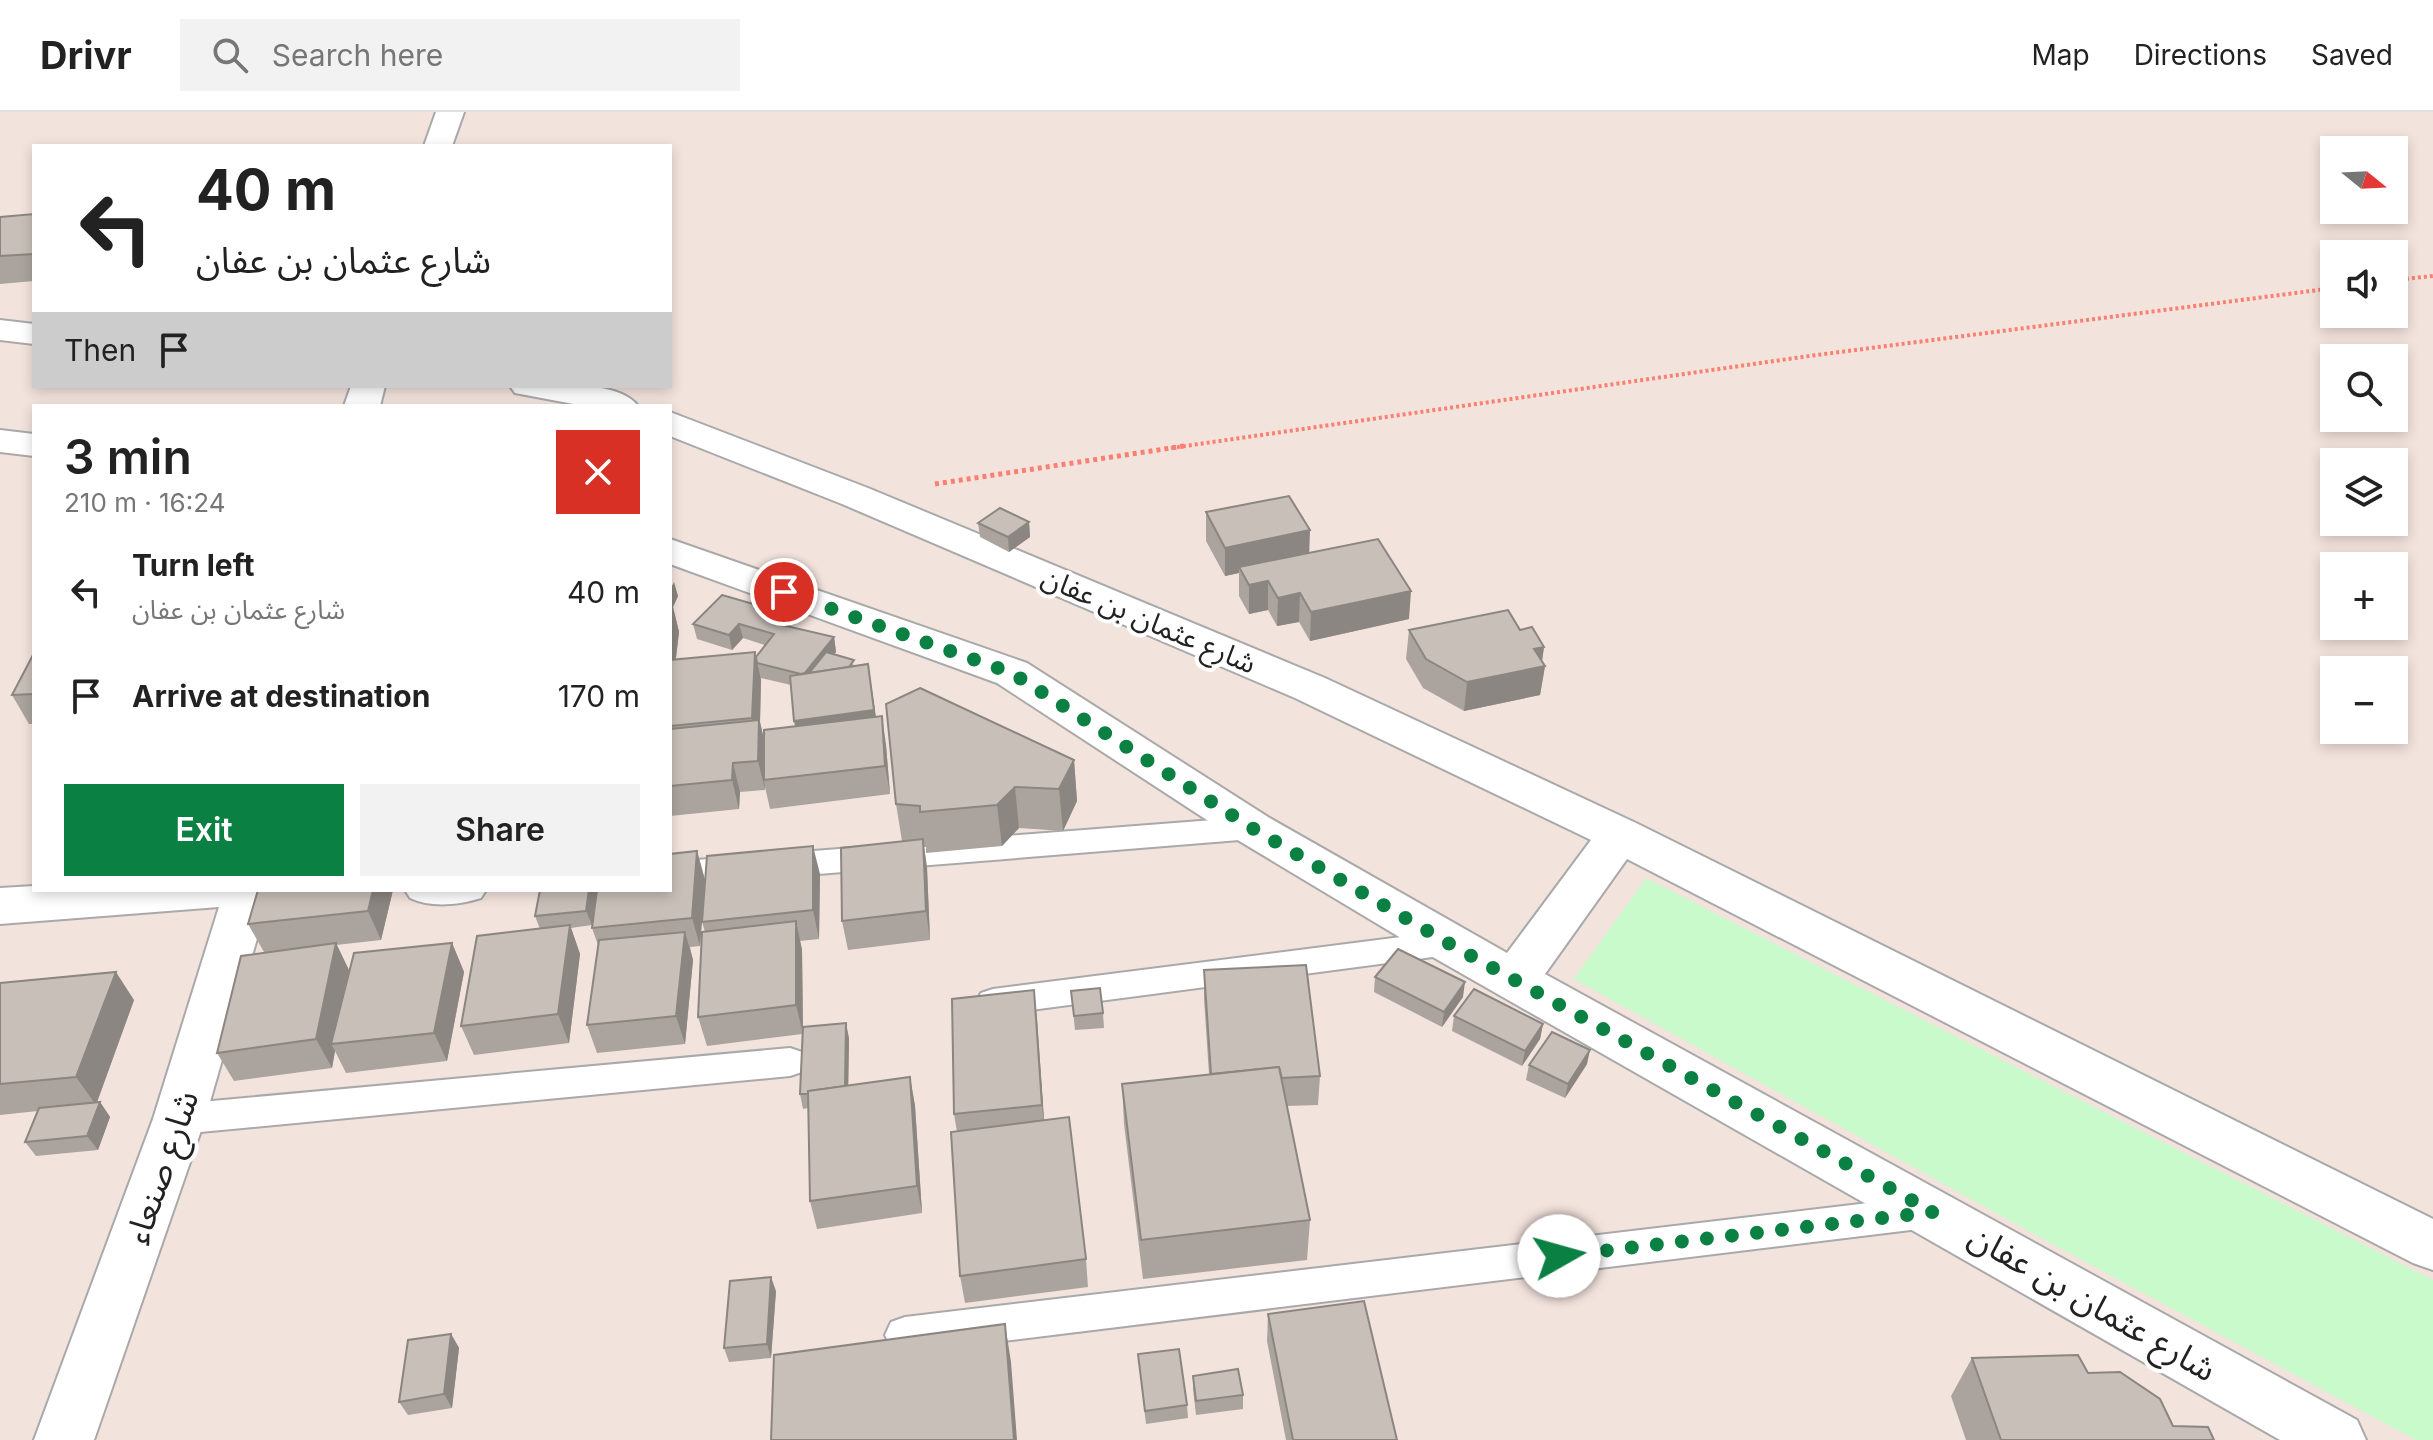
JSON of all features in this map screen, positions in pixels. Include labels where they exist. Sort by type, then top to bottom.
[{"type":"street","points":[[439,144],[450,112]]},
{"type":"street","points":[[0,330],[32,334]]},
{"type":"street","points":[[541,388],[582,394],[614,404]]},
{"type":"street","name":"شارع عثمان بن عفان","points":[[672,424],[855,496],[1310,688],[1620,835],[2433,1246]]},
{"type":"street","points":[[0,441],[32,445]]},
{"type":"street","name":"شارع عثمان بن عفان","points":[[672,552],[1012,673],[1252,828],[1448,943],[2336,1440]]},
{"type":"street","points":[[1515,978],[1620,835]]},
{"type":"street","points":[[0,906],[190,892]]},
{"type":"street","name":"شارع صنعاء","points":[[64,1440],[179,1119],[247,892]]},
{"type":"lane","points":[[672,874],[1252,828]]},
{"type":"lane","points":[[986,1003],[1448,943]]},
{"type":"lane","points":[[179,1119],[790,1062]]},
{"type":"lane","points":[[905,1335],[1933,1212]]},
{"type":"path","points":[[2408,279],[2433,276]]},
{"type":"path","points":[[855,496],[1572,387],[2006,328],[2320,290]]},
{"type":"shaded area","points":[[0,112],[2433,112],[2433,1440],[0,1440]]},
{"type":"green space","points":[[1646,878],[2433,1280],[2433,1440],[2416,1440],[2045,1240],[1574,979]]},
{"type":"building","points":[[32,214],[32,254],[0,256],[0,217]]},
{"type":"building","points":[[1289,496],[1310,530],[1225,548],[1206,512]]},
{"type":"building","points":[[1000,508],[1029,522],[1008,537],[978,523]]},
{"type":"building","points":[[1378,539],[1411,591],[1311,612],[1300,593],[1278,598],[1268,581],[1249,585],[1239,567]]},
{"type":"building","points":[[722,595],[789,618],[782,625],[834,637],[805,673],[757,663],[756,657],[774,634],[739,624],[729,635],[693,624]]},
{"type":"building","points":[[1508,610],[1520,630],[1532,627],[1544,647],[1534,649],[1545,666],[1467,682],[1426,659],[1409,630]]},
{"type":"building","points":[[755,652],[752,718],[672,726],[672,660]]},
{"type":"building","points":[[826,652],[854,660],[849,667],[809,673]]},
{"type":"building","points":[[32,657],[32,694],[12,695]]},
{"type":"building","points":[[868,664],[874,710],[794,721],[790,676]]},
{"type":"building","points":[[920,688],[1074,760],[1059,789],[1015,787],[997,805],[920,812],[920,806],[896,804],[886,704]]},
{"type":"building","points":[[882,716],[885,766],[764,780],[764,730]]},
{"type":"building","points":[[759,720],[758,761],[733,763],[732,780],[672,786],[672,729]]},
{"type":"building","points":[[923,839],[926,911],[842,921],[841,848]]},
{"type":"building","points":[[813,846],[813,910],[702,922],[707,856]]},
{"type":"building","points":[[697,851],[692,918],[592,928],[597,892],[672,892],[672,854]]},
{"type":"building","points":[[257,892],[373,892],[368,911],[248,924]]},
{"type":"building","points":[[540,892],[589,892],[586,911],[535,916]]},
{"type":"building","points":[[796,921],[796,1005],[698,1017],[702,932]]},
{"type":"building","points":[[570,925],[558,1014],[461,1026],[477,936]]},
{"type":"building","points":[[685,932],[676,1016],[587,1025],[599,940]]},
{"type":"building","points":[[336,943],[316,1039],[217,1053],[241,956]]},
{"type":"building","points":[[452,943],[434,1033],[331,1044],[354,953]]},
{"type":"building","points":[[1398,949],[1465,982],[1444,1012],[1375,977]]},
{"type":"building","points":[[1306,965],[1320,1076],[1282,1078],[1279,1067],[1211,1074],[1204,970]]},
{"type":"building","points":[[116,972],[76,1077],[0,1084],[0,983]]},
{"type":"building","points":[[1100,988],[1103,1013],[1074,1016],[1071,991]]},
{"type":"building","points":[[1474,989],[1543,1024],[1525,1051],[1454,1016]]},
{"type":"building","points":[[1034,990],[1042,1105],[954,1114],[952,999]]},
{"type":"building","points":[[846,1023],[845,1086],[800,1094],[803,1027]]},
{"type":"building","points":[[1552,1032],[1590,1050],[1568,1084],[1529,1065]]},
{"type":"building","points":[[1279,1067],[1310,1220],[1141,1240],[1122,1084]]},
{"type":"building","points":[[910,1077],[917,1186],[810,1201],[808,1091]]},
{"type":"building","points":[[100,1102],[87,1136],[25,1142],[39,1108]]},
{"type":"building","points":[[1069,1117],[1086,1259],[960,1276],[951,1132]]},
{"type":"building","points":[[771,1277],[767,1344],[724,1348],[730,1281]]},
{"type":"building","points":[[1364,1301],[1397,1440],[1293,1440],[1268,1314]]},
{"type":"building","points":[[1005,1324],[1014,1440],[771,1440],[774,1355]]},
{"type":"building","points":[[451,1334],[444,1394],[399,1402],[408,1340]]},
{"type":"building","points":[[1179,1349],[1187,1405],[1145,1411],[1138,1354]]},
{"type":"building","points":[[2078,1355],[2088,1373],[2120,1372],[2160,1399],[2173,1426],[2208,1427],[2214,1440],[2001,1440],[1972,1358]]},
{"type":"building","points":[[1238,1369],[1243,1395],[1196,1401],[1193,1376]]},
{"type":"route","points":[[784,592],[1012,673],[1252,828],[1448,943],[1933,1212],[1559,1256]]}]
